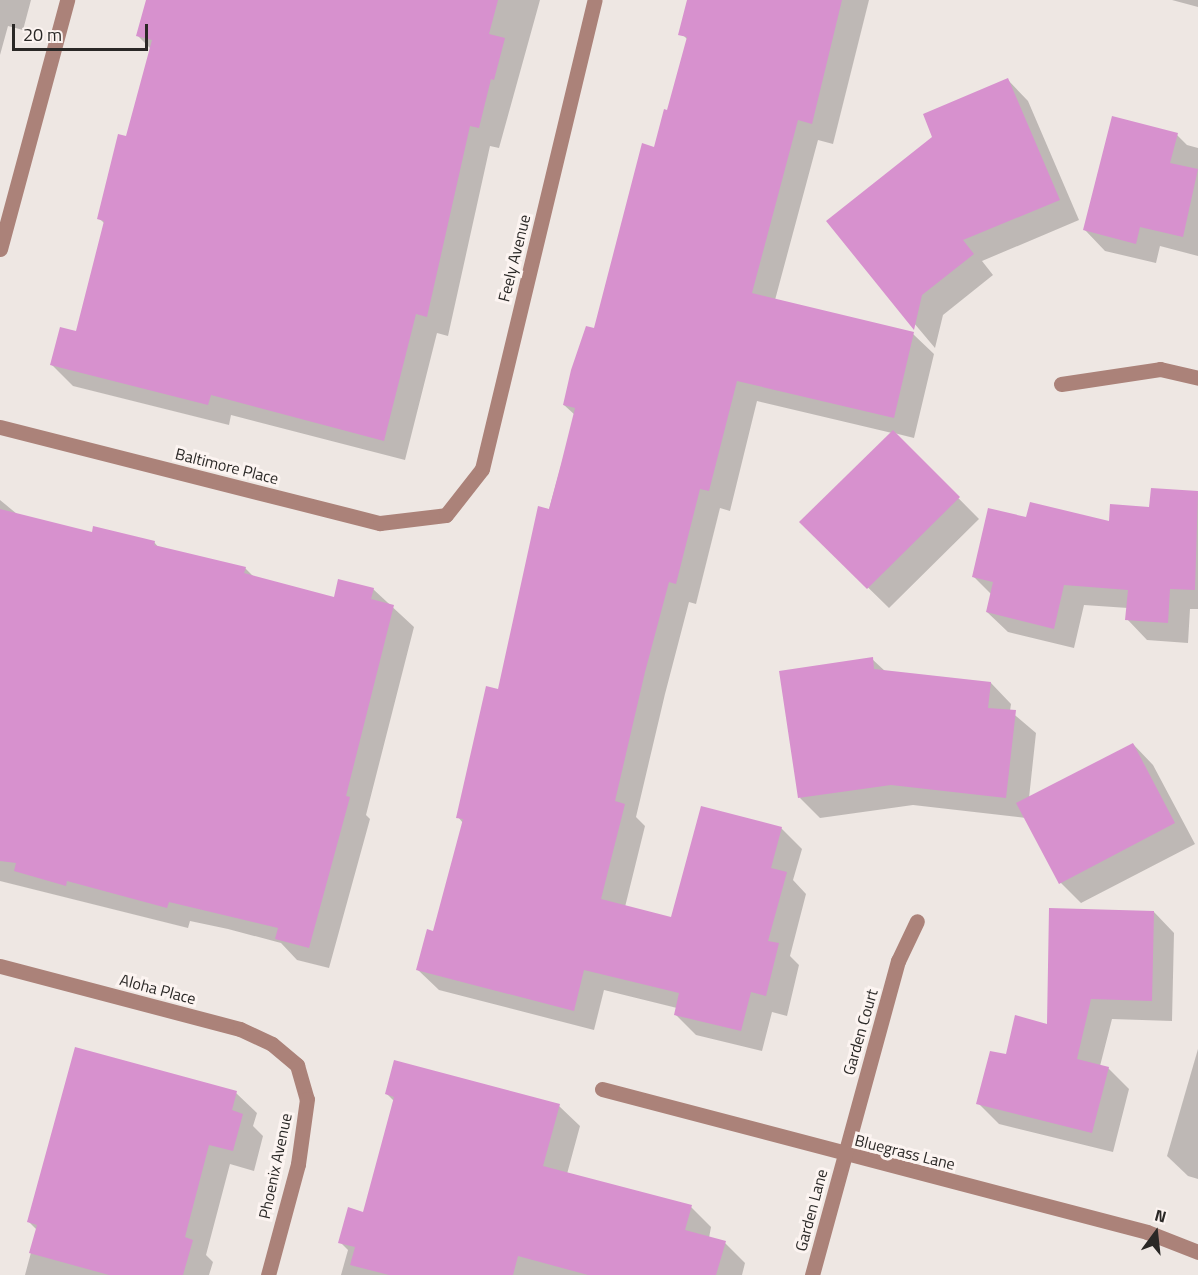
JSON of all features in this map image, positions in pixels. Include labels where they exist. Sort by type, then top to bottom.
[{"type":"street","points":[[0,249],[67,0]]},
{"type":"street","name":"Feely Avenue","points":[[446,515],[482,469],[596,0]]},
{"type":"street","points":[[1060,384],[1160,369],[1198,378]]},
{"type":"street","name":"Baltimore Place","points":[[0,427],[380,523],[446,515]]},
{"type":"street","name":"Garden Court","points":[[844,1155],[898,961],[917,921]]},
{"type":"street","name":"Aloha Place","points":[[0,966],[240,1029],[272,1044],[297,1065]]},
{"type":"street","name":"Phoenix Avenue","points":[[268,1275],[298,1164],[308,1100],[297,1065]]},
{"type":"street","name":"Bluegrass Lane","points":[[603,1089],[844,1155],[1148,1232],[1198,1252]]},
{"type":"street","name":"Garden Lane","points":[[812,1275],[844,1155]]},
{"type":"building","points":[[146,0],[498,0],[489,34],[505,38],[494,80],[491,79],[479,128],[470,126],[427,317],[416,314],[384,441],[211,395],[208,405],[50,365],[60,327],[76,331],[104,221],[97,219],[118,134],[126,136],[152,40],[136,36]]},
{"type":"building","points":[[687,0],[842,0],[812,124],[798,120],[752,293],[914,332],[894,418],[737,381],[709,491],[700,489],[676,584],[669,582],[645,672],[615,801],[625,804],[601,899],[671,917],[701,806],[782,827],[771,868],[787,872],[768,941],[779,943],[766,996],[751,992],[741,1031],[674,1015],[679,993],[584,970],[574,1011],[416,970],[427,929],[433,931],[463,819],[456,818],[486,686],[498,689],[538,506],[549,509],[561,464],[575,408],[563,405],[571,370],[586,326],[594,328],[642,143],[654,147],[664,109],[667,110],[687,37],[678,35]]},
{"type":"building","points":[[1008,78],[1060,200],[963,240],[974,254],[922,295],[914,330],[826,221],[932,137],[923,114]]},
{"type":"building","points":[[1112,116],[1178,133],[1170,163],[1198,169],[1183,237],[1140,227],[1136,244],[1083,230]]},
{"type":"building","points":[[893,430],[960,497],[867,589],[799,522]]},
{"type":"building","points":[[1151,488],[1198,491],[1195,590],[1170,589],[1168,623],[1125,620],[1128,590],[1064,585],[1054,629],[986,612],[993,582],[972,577],[988,508],[1026,517],[1030,502],[1109,521],[1110,504],[1149,507]]},
{"type":"building","points":[[0,509],[92,532],[93,526],[155,541],[154,545],[246,567],[244,573],[334,597],[338,579],[374,588],[371,599],[394,605],[346,796],[350,797],[309,948],[275,939],[278,928],[169,902],[167,908],[67,881],[66,886],[14,871],[16,863],[0,861]]},
{"type":"building","points":[[873,657],[874,669],[991,682],[988,708],[1016,710],[1006,798],[891,785],[798,798],[779,671]]},
{"type":"building","points":[[1133,743],[1175,823],[1059,884],[1016,803]]},
{"type":"building","points":[[1049,908],[1154,911],[1152,1001],[1091,999],[1077,1059],[1109,1067],[1092,1133],[976,1104],[990,1051],[1006,1054],[1015,1015],[1047,1024]]},
{"type":"building","points":[[75,1047],[237,1091],[232,1110],[243,1114],[233,1151],[209,1145],[185,1237],[193,1240],[183,1275],[109,1275],[29,1253],[37,1225],[27,1222]]},
{"type":"building","points":[[394,1060],[560,1104],[543,1166],[692,1205],[685,1230],[726,1241],[716,1275],[588,1275],[518,1256],[513,1275],[389,1275],[350,1265],[355,1247],[338,1243],[348,1207],[363,1212],[394,1097],[385,1094]]}]
